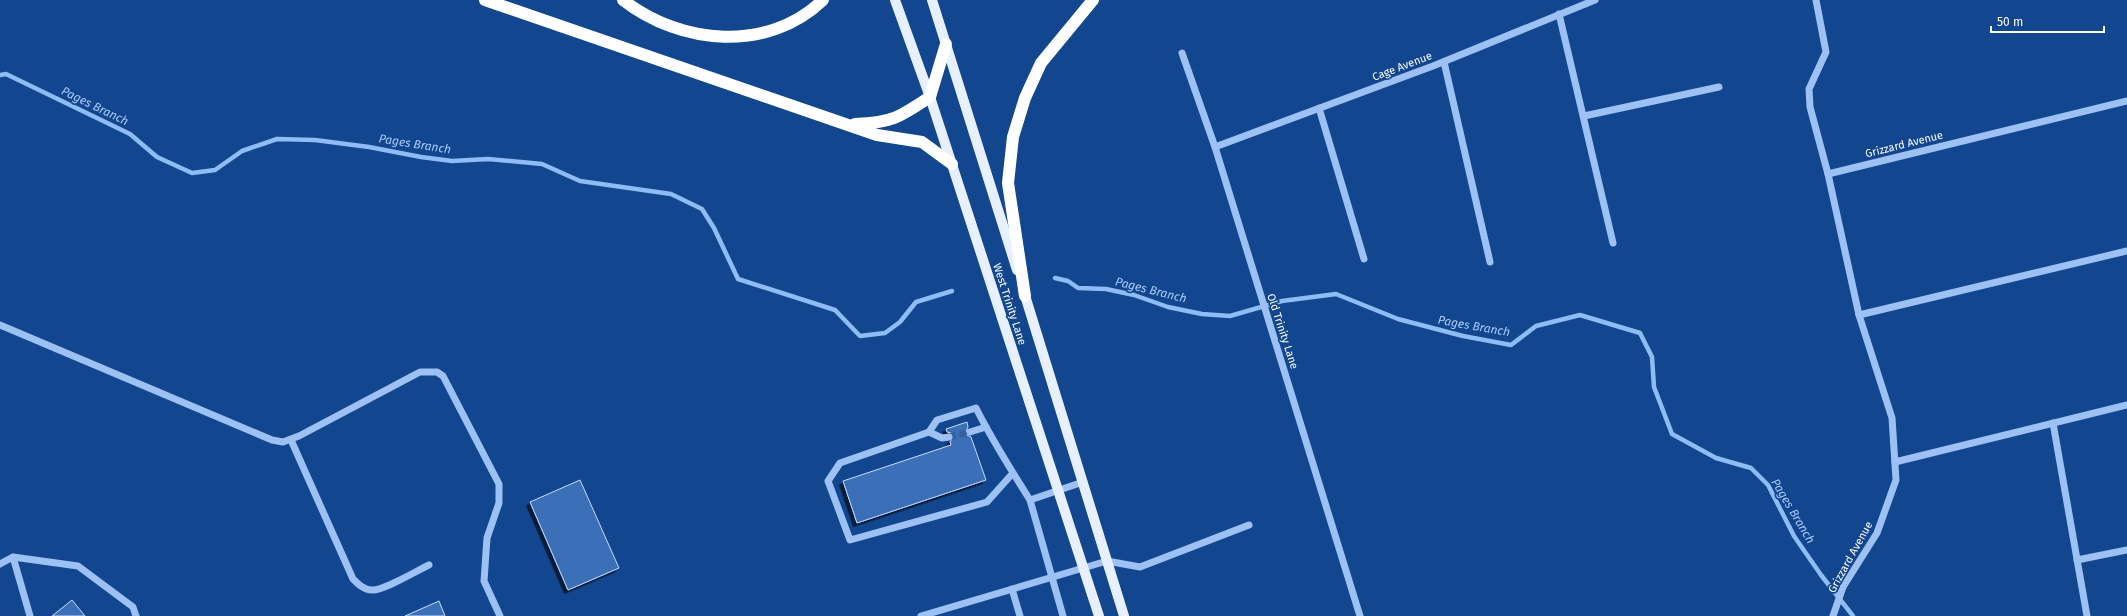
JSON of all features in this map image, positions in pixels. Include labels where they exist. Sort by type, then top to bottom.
[{"type":"highway","points":[[485,0],[877,135],[922,142],[952,164]]},
{"type":"highway","points":[[623,0],[631,6],[677,29],[720,37],[753,36],[780,28],[809,14],[823,0]]},
{"type":"highway","points":[[1025,296],[1008,183],[1013,137],[1025,98],[1041,63],[1093,0]]},
{"type":"highway","points":[[848,124],[876,124],[896,119],[930,97],[946,44]]},
{"type":"main road","name":"West Trinity Lane","points":[[895,0],[930,97],[1084,566],[1099,616]]},
{"type":"main road","name":"West Trinity Lane","points":[[932,0],[1124,616]]},
{"type":"street","name":"Cage Avenue","points":[[1215,147],[1444,62],[1595,0]]},
{"type":"street","points":[[1816,0],[1826,52],[1809,89],[1810,107],[1828,174]]},
{"type":"street","points":[[1559,14],[1613,243]]},
{"type":"street","name":"Old Trinity Lane","points":[[1182,53],[1215,147],[1252,272],[1281,360],[1360,616]]},
{"type":"street","points":[[1444,62],[1490,262]]},
{"type":"street","points":[[1584,116],[1719,86]]},
{"type":"street","name":"Grizzard Avenue","points":[[1833,615],[1843,587],[1877,533],[1896,480],[1892,418],[1859,315],[1828,174],[2127,101]]},
{"type":"street","points":[[1319,108],[1364,259]]},
{"type":"street","points":[[1859,315],[2127,250]]},
{"type":"street","points":[[0,325],[272,440],[283,442],[291,440],[420,372],[437,372],[443,376],[499,484],[499,503],[487,538],[484,581],[500,616]]},
{"type":"street","points":[[1895,462],[2127,405]]},
{"type":"street","points":[[1013,473],[987,502],[850,540],[828,481],[840,463],[928,432],[937,420],[976,408],[1030,500],[1063,616]]},
{"type":"street","points":[[2053,423],[2087,616]]},
{"type":"street","points":[[970,432],[986,427]]},
{"type":"street","points":[[928,432],[942,438],[949,437]]},
{"type":"street","points":[[291,440],[353,579],[362,587],[372,590],[384,587],[430,565]]},
{"type":"street","points":[[1030,500],[1083,482]]},
{"type":"street","points":[[922,616],[1084,566],[1107,561],[1140,567],[1249,525]]},
{"type":"street","points":[[2077,560],[2127,550]]},
{"type":"street","points":[[13,557],[30,616]]},
{"type":"street","points":[[0,564],[13,557],[78,566],[133,607],[136,616]]},
{"type":"street","points":[[1012,589],[1020,616]]},
{"type":"building","points":[[967,422],[968,427],[965,434],[971,437],[986,480],[857,523],[843,481],[951,445],[950,442],[954,436],[947,432],[946,429]]},
{"type":"building","points":[[580,480],[619,568],[568,590],[530,502]]},
{"type":"building","points":[[72,600],[85,616],[52,616]]},
{"type":"building","points":[[439,601],[445,616],[405,616]]},
{"type":"waterway","name":"Pages Branch","points":[[0,75],[6,74],[130,134],[157,157],[192,173],[215,170],[242,151],[277,139],[315,140],[369,147],[421,157],[452,161],[488,159],[542,164],[580,181],[671,194],[702,209],[714,228],[738,279],[835,310],[860,336],[885,333],[900,322],[916,302],[952,291]]},
{"type":"waterway","name":"Pages Branch","points":[[1055,278],[1068,281],[1078,288],[1106,289],[1134,295],[1168,307],[1202,314],[1230,316],[1282,301],[1336,294],[1398,319],[1463,336],[1511,345],[1536,326],[1580,315],[1640,333],[1652,357],[1654,387],[1672,434],[1716,458],[1751,468],[1768,485],[1794,536],[1821,575],[1853,616]]},
{"type":"tunnel","points":[[949,437],[970,432]]}]
